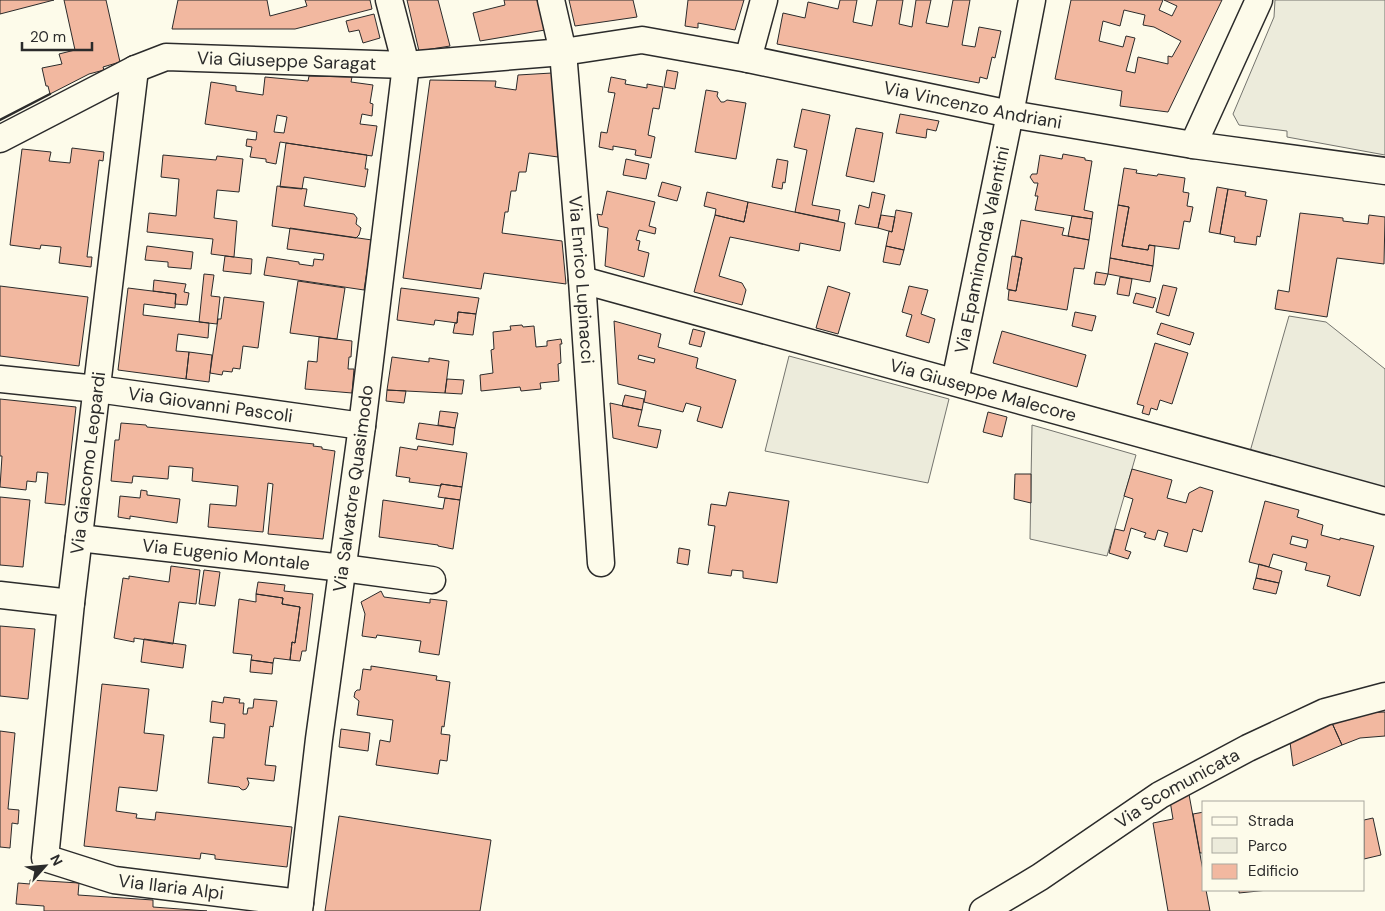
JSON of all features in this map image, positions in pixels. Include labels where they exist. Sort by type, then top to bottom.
[{"type":"street","points":[[389,0],[406,65]]},
{"type":"street","name":"Via Enrico Lupinacci","points":[[551,0],[563,52],[582,280],[601,563]]},
{"type":"street","points":[[748,59],[764,0]]},
{"type":"street","name":"Via Epaminonda Valentini","points":[[955,382],[1032,0]]},
{"type":"street","points":[[1193,145],[1259,0]]},
{"type":"street","name":"Via Vincenzo Andriani","points":[[563,52],[642,40],[748,59],[1010,114],[1193,145],[1385,171]]},
{"type":"street","name":"Via Giuseppe Saragat","points":[[0,140],[135,69],[166,57],[406,65],[563,52]]},
{"type":"street","name":"Via Salvatore Quasimodo","points":[[300,907],[319,739],[362,426],[406,65]]},
{"type":"street","name":"Via Giacomo Leopardi","points":[[45,858],[71,603],[135,69]]},
{"type":"street","name":"Via Giuseppe Malecore","points":[[582,280],[1385,501]]},
{"type":"street","name":"Via Giovanni Pascoli","points":[[0,379],[97,389],[362,426]]},
{"type":"street","name":"Via Eugenio Montale","points":[[79,538],[432,580]]},
{"type":"street","points":[[0,595],[71,603]]},
{"type":"street","name":"Via Scomunicata","points":[[983,911],[1040,877],[1160,796],[1248,748],[1325,712],[1385,696]]},
{"type":"street","name":"Via Ilaria Alpi","points":[[45,858],[114,880],[300,907]]},
{"type":"green space","points":[[1275,0],[1385,0],[1385,155],[1287,137],[1287,131],[1239,125],[1233,114],[1274,17]]},
{"type":"green space","points":[[1289,316],[1326,322],[1385,369],[1385,491],[1249,455]]},
{"type":"green space","points":[[789,356],[949,399],[928,483],[765,451]]},
{"type":"green space","points":[[1032,425],[1136,455],[1107,556],[1030,539]]},
{"type":"building","points":[[0,0],[54,0],[0,14]]},
{"type":"building","points":[[64,0],[106,0],[120,62],[103,67],[104,70],[89,74],[50,94],[42,68],[62,64],[59,54],[75,50]]},
{"type":"building","points":[[178,0],[267,0],[270,16],[307,6],[305,0],[370,0],[372,9],[295,29],[172,29]]},
{"type":"building","points":[[407,0],[438,0],[450,46],[419,51]]},
{"type":"building","points":[[504,0],[537,0],[545,30],[480,41],[473,13],[505,5]]},
{"type":"building","points":[[569,0],[633,0],[637,17],[575,26]]},
{"type":"building","points":[[688,0],[744,0],[735,30],[698,23],[698,28],[685,26]]},
{"type":"building","points":[[840,0],[857,0],[853,22],[872,26],[877,0],[903,0],[899,24],[912,27],[916,0],[931,0],[926,23],[948,27],[953,0],[970,0],[962,45],[975,47],[979,27],[1001,31],[995,58],[992,57],[987,79],[980,77],[979,83],[777,44],[783,13],[805,18],[808,2],[838,9]]},
{"type":"building","points":[[1071,0],[1163,0],[1159,10],[1172,16],[1177,6],[1164,0],[1222,0],[1168,112],[1120,106],[1122,91],[1055,79]],"holes":[[[1124,10],[1145,15],[1143,25],[1154,27],[1181,41],[1172,57],[1168,56],[1168,64],[1138,57],[1135,73],[1126,71],[1135,38],[1126,36],[1123,47],[1099,41],[1103,21],[1120,26]]]},
{"type":"building","points":[[374,14],[380,38],[363,43],[359,30],[349,32],[346,21]]},
{"type":"building","points":[[667,70],[678,72],[675,89],[664,87]]},
{"type":"building","points":[[552,73],[558,157],[529,153],[526,172],[519,172],[516,191],[511,191],[502,233],[562,241],[566,284],[484,273],[481,289],[403,278],[430,80],[496,81],[495,87],[516,90],[518,75]]},
{"type":"building","points":[[309,76],[352,77],[351,82],[373,85],[370,103],[373,104],[372,116],[362,114],[360,124],[377,126],[372,156],[280,142],[276,164],[266,162],[266,159],[250,157],[252,147],[246,146],[247,139],[256,140],[257,132],[205,124],[211,82],[236,86],[236,91],[263,95],[265,77],[308,81]],"holes":[[[277,115],[287,117],[284,133],[274,132]]]},
{"type":"building","points":[[611,77],[626,80],[625,84],[647,88],[647,84],[663,87],[659,109],[653,108],[648,135],[655,137],[651,158],[635,155],[636,150],[613,146],[613,150],[599,147],[601,132],[607,133],[615,93],[608,92]]},
{"type":"building","points":[[706,90],[718,92],[717,96],[721,102],[727,100],[746,103],[736,159],[695,152]]},
{"type":"building","points":[[802,109],[830,115],[812,205],[840,210],[838,221],[795,212],[807,150],[794,147]]},
{"type":"building","points":[[900,114],[939,121],[936,131],[927,129],[926,138],[896,133]]},
{"type":"building","points":[[856,128],[883,133],[874,182],[846,176]]},
{"type":"building","points":[[286,143],[367,155],[365,169],[368,169],[365,187],[304,177],[302,189],[280,187]]},
{"type":"building","points":[[72,148],[104,152],[103,161],[99,160],[87,257],[92,257],[91,267],[59,263],[61,247],[41,245],[40,249],[10,245],[22,149],[51,152],[49,161],[70,163]]},
{"type":"building","points":[[1063,154],[1092,161],[1084,210],[1093,212],[1092,219],[1035,210],[1038,196],[1035,196],[1038,183],[1034,183],[1030,177],[1032,174],[1037,174],[1040,155],[1062,159]]},
{"type":"building","points":[[163,155],[216,160],[217,156],[243,159],[239,192],[217,190],[214,218],[237,221],[234,257],[211,254],[213,239],[147,232],[149,213],[176,216],[179,179],[161,177]]},
{"type":"building","points":[[626,159],[649,164],[646,179],[623,175]]},
{"type":"building","points":[[777,159],[788,161],[785,183],[783,182],[782,189],[772,187]]},
{"type":"building","points":[[1124,168],[1137,170],[1136,173],[1185,178],[1183,192],[1189,193],[1187,206],[1193,207],[1190,222],[1184,221],[1179,249],[1149,245],[1148,250],[1122,246],[1129,207],[1118,205]]},
{"type":"building","points":[[662,182],[681,187],[677,201],[658,196]]},
{"type":"building","points":[[277,186],[307,189],[304,206],[354,214],[357,218],[356,224],[361,228],[359,235],[356,238],[272,226]]},
{"type":"building","points":[[1217,187],[1228,189],[1220,234],[1209,232]]},
{"type":"building","points":[[1228,189],[1246,192],[1245,196],[1267,200],[1260,237],[1257,236],[1256,245],[1234,242],[1235,237],[1220,234]]},
{"type":"building","points":[[607,191],[655,202],[649,226],[656,228],[655,234],[639,230],[636,240],[640,241],[638,250],[649,253],[644,277],[605,266],[608,228],[599,226],[597,214],[602,215]]},
{"type":"building","points":[[707,192],[748,202],[744,222],[715,215],[716,209],[704,206]]},
{"type":"building","points":[[872,192],[885,195],[878,228],[855,224],[859,205],[869,208]]},
{"type":"building","points":[[748,202],[845,223],[840,251],[800,243],[799,251],[730,237],[719,276],[742,283],[746,290],[742,305],[694,292],[715,215],[744,222]]},
{"type":"building","points":[[1118,205],[1129,207],[1122,246],[1148,250],[1149,245],[1155,246],[1153,266],[1110,258]]},
{"type":"building","points":[[896,210],[912,213],[904,250],[886,246],[889,231],[892,232]]},
{"type":"building","points":[[1300,213],[1343,218],[1343,221],[1368,224],[1369,215],[1385,217],[1384,264],[1337,258],[1327,317],[1275,309],[1278,290],[1289,292]]},
{"type":"building","points":[[881,215],[895,217],[892,232],[878,228]]},
{"type":"building","points":[[1072,216],[1092,219],[1089,240],[1068,236]]},
{"type":"building","points":[[1021,220],[1064,228],[1062,235],[1089,240],[1084,269],[1074,268],[1067,310],[1008,300],[1009,290],[1016,291],[1022,258],[1015,256]]},
{"type":"building","points":[[290,228],[372,240],[364,290],[264,275],[267,257],[313,266],[314,259],[323,260],[324,254],[287,249]]},
{"type":"building","points":[[147,246],[193,252],[191,269],[168,267],[168,262],[145,260]]},
{"type":"building","points":[[886,246],[904,250],[900,265],[883,262]]},
{"type":"building","points":[[225,256],[252,259],[251,274],[223,271]]},
{"type":"building","points":[[1012,256],[1022,258],[1016,291],[1007,289]]},
{"type":"building","points":[[1110,258],[1153,266],[1150,282],[1108,274]]},
{"type":"building","points":[[1096,272],[1108,274],[1105,285],[1094,284]]},
{"type":"building","points":[[204,274],[214,275],[211,296],[220,297],[217,324],[199,322]]},
{"type":"building","points":[[1120,277],[1132,279],[1129,296],[1117,294]]},
{"type":"building","points":[[154,280],[186,284],[184,292],[189,293],[187,305],[175,304],[176,294],[153,291]]},
{"type":"building","points":[[298,281],[345,288],[337,339],[290,333]]},
{"type":"building","points":[[1163,285],[1177,288],[1169,316],[1156,312]]},
{"type":"building","points":[[0,286],[88,297],[79,366],[0,356]]},
{"type":"building","points":[[828,286],[850,293],[838,334],[816,328]]},
{"type":"building","points":[[909,286],[928,290],[921,314],[935,319],[929,343],[906,336],[912,315],[902,312]]},
{"type":"building","points":[[128,288],[176,294],[175,308],[144,304],[143,315],[209,323],[208,338],[178,334],[176,351],[189,352],[186,379],[118,370]]},
{"type":"building","points":[[401,288],[479,298],[476,314],[458,312],[457,323],[435,320],[434,325],[397,320]]},
{"type":"building","points":[[1136,293],[1156,298],[1153,308],[1133,303]]},
{"type":"building","points":[[224,297],[264,302],[258,348],[243,346],[240,369],[233,368],[232,372],[223,371],[222,375],[210,373],[218,319],[221,319]]},
{"type":"building","points":[[458,312],[476,314],[473,335],[453,333],[455,323],[457,323]]},
{"type":"building","points":[[1075,312],[1096,316],[1092,331],[1072,326]]},
{"type":"building","points":[[614,321],[661,334],[658,347],[698,358],[696,368],[736,380],[722,428],[697,421],[701,407],[686,403],[683,412],[644,402],[646,391],[618,384]],"holes":[[[639,355],[655,359],[654,363],[638,359]]]},
{"type":"building","points":[[1161,323],[1194,333],[1190,345],[1157,334]]},
{"type":"building","points":[[522,325],[523,327],[534,326],[536,347],[547,346],[547,341],[561,339],[561,363],[558,364],[559,381],[540,383],[541,389],[521,391],[520,387],[481,391],[480,375],[493,373],[491,350],[494,349],[493,332],[511,330],[510,326]]},
{"type":"building","points":[[693,329],[705,332],[701,347],[689,344]]},
{"type":"building","points":[[1002,331],[1086,355],[1077,387],[993,363]]},
{"type":"building","points":[[319,337],[352,341],[348,369],[354,369],[352,393],[305,389],[308,361],[317,362]]},
{"type":"building","points":[[1155,343],[1188,353],[1172,404],[1160,400],[1157,410],[1151,408],[1149,415],[1142,413],[1144,406],[1137,404]]},
{"type":"building","points":[[189,352],[212,355],[209,382],[186,379]]},
{"type":"building","points":[[392,357],[429,362],[429,358],[449,361],[445,393],[387,390]]},
{"type":"building","points":[[447,379],[464,380],[462,394],[445,393]]},
{"type":"building","points":[[387,390],[406,391],[404,403],[386,401]]},
{"type":"building","points":[[625,395],[644,399],[642,410],[622,406]]},
{"type":"building","points":[[0,399],[76,407],[65,505],[45,503],[48,473],[37,472],[36,482],[27,481],[26,490],[0,487],[2,456],[0,456]]},
{"type":"building","points":[[610,403],[642,410],[638,426],[661,430],[657,448],[613,438]]},
{"type":"building","points":[[440,411],[458,413],[455,428],[438,425]]},
{"type":"building","points":[[988,412],[1007,417],[1002,437],[983,432]]},
{"type":"building","points":[[121,423],[314,444],[313,446],[335,451],[323,539],[268,534],[273,484],[268,483],[263,532],[208,527],[210,504],[236,506],[238,486],[192,481],[193,468],[169,466],[168,479],[133,476],[132,483],[111,481],[115,440],[119,440]]},
{"type":"building","points":[[419,423],[455,428],[453,445],[416,439]]},
{"type":"building","points":[[418,446],[467,453],[462,487],[409,482],[410,478],[396,476],[400,447],[417,450]]},
{"type":"building","points":[[1132,469],[1172,480],[1167,498],[1186,503],[1189,493],[1200,487],[1213,491],[1202,532],[1193,529],[1187,552],[1164,546],[1168,533],[1158,530],[1155,540],[1144,537],[1146,533],[1131,528],[1125,550],[1131,552],[1128,559],[1109,553],[1115,529],[1124,531],[1133,499],[1124,496]]},
{"type":"building","points":[[1015,474],[1031,474],[1031,503],[1014,499]]},
{"type":"building","points":[[441,484],[462,487],[460,500],[438,497]]},
{"type":"building","points":[[141,490],[147,491],[147,495],[180,499],[177,523],[130,516],[130,519],[118,517],[120,496],[140,498]]},
{"type":"building","points":[[729,492],[789,501],[777,583],[743,578],[743,571],[732,570],[731,576],[708,573],[715,526],[708,525],[711,504],[726,506]]},
{"type":"building","points":[[0,497],[30,500],[23,567],[0,565]]},
{"type":"building","points":[[445,498],[460,500],[453,549],[438,545],[379,537],[383,500],[443,509]]},
{"type":"building","points":[[1265,501],[1299,510],[1297,517],[1323,525],[1321,535],[1374,546],[1360,596],[1327,586],[1330,576],[1305,570],[1307,563],[1273,554],[1269,567],[1249,562]],"holes":[[[1292,536],[1308,540],[1306,548],[1290,544]]]},
{"type":"building","points":[[679,548],[690,550],[688,565],[677,563]]},
{"type":"building","points":[[1259,564],[1282,571],[1279,583],[1256,578]]},
{"type":"building","points":[[171,566],[200,570],[196,604],[179,602],[173,644],[134,638],[134,642],[114,638],[123,578],[129,579],[129,576],[169,582]]},
{"type":"building","points":[[204,570],[220,572],[215,606],[199,604]]},
{"type":"building","points":[[1256,578],[1279,583],[1276,594],[1253,589]]},
{"type":"building","points":[[258,582],[285,585],[284,591],[313,594],[306,651],[302,651],[300,661],[290,660],[292,642],[295,643],[300,607],[282,604],[283,598],[256,594]]},
{"type":"building","points":[[381,591],[384,597],[430,603],[430,599],[447,601],[439,655],[419,652],[421,641],[377,635],[376,638],[362,636],[365,614],[361,602]]},
{"type":"building","points":[[256,594],[283,598],[282,604],[300,607],[295,643],[292,642],[290,660],[274,658],[273,663],[251,660],[252,655],[233,653],[239,599],[256,602]]},
{"type":"building","points":[[0,626],[35,629],[28,699],[0,696]]},
{"type":"building","points":[[144,639],[186,645],[183,668],[141,662]]},
{"type":"building","points":[[251,660],[273,663],[272,674],[250,672]]},
{"type":"building","points":[[371,666],[437,676],[436,680],[450,682],[444,727],[442,726],[441,734],[450,735],[447,761],[440,760],[438,774],[376,765],[380,740],[390,742],[393,720],[357,715],[359,701],[354,697],[355,692],[360,690],[363,669],[371,670]]},
{"type":"building","points":[[102,684],[149,689],[144,733],[164,735],[157,791],[119,787],[116,811],[137,814],[136,818],[155,820],[156,812],[292,827],[287,867],[215,859],[215,855],[201,853],[200,859],[84,846]]},
{"type":"building","points":[[224,697],[240,699],[239,703],[244,703],[243,714],[247,714],[248,708],[253,708],[254,699],[277,701],[273,727],[270,726],[265,765],[276,766],[274,781],[247,778],[248,786],[243,790],[239,787],[208,783],[213,737],[224,738],[225,724],[210,722],[212,701],[223,703]]},
{"type":"building","points":[[1385,712],[1385,736],[1360,738],[1342,745],[1332,723],[1355,713]]},
{"type":"building","points":[[1332,723],[1342,745],[1293,766],[1290,742]]},
{"type":"building","points":[[341,729],[370,733],[368,751],[339,747]]},
{"type":"building","points":[[0,731],[15,733],[8,809],[19,810],[18,824],[12,823],[10,848],[0,847]]},
{"type":"building","points":[[1188,789],[1202,865],[1202,891],[1206,891],[1210,911],[1168,911],[1153,823],[1173,819],[1170,801]]},
{"type":"building","points":[[1202,812],[1202,853],[1200,853],[1193,814]]},
{"type":"building","points":[[339,816],[491,840],[480,911],[325,911]]},
{"type":"building","points":[[1373,818],[1381,855],[1365,859],[1365,820]]},
{"type":"building","points":[[30,880],[79,883],[78,895],[153,900],[153,907],[207,911],[44,911],[44,906],[16,904],[18,883],[30,884]]},
{"type":"building","points":[[1239,891],[1258,891],[1239,893]]},
{"type":"wall","points":[[0,120],[50,94]]}]
